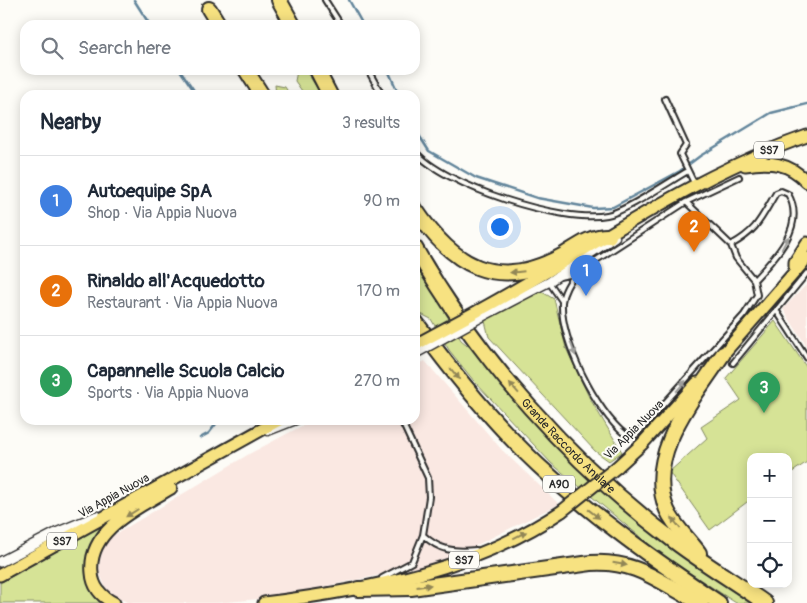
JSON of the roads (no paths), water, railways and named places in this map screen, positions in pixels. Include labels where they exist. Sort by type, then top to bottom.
[{"type":"highway","points":[[279,0],[290,20]]},
{"type":"highway","points":[[210,9],[216,20]]},
{"type":"highway","points":[[249,75],[259,90]]},
{"type":"highway","points":[[320,75],[330,90]]},
{"type":"highway","points":[[420,216],[452,254],[469,265],[498,273],[528,271],[560,257],[598,235],[610,236]]},
{"type":"highway","name":"Grande Raccordo Anulare","points":[[420,256],[474,337],[507,379],[577,455],[639,512],[705,562],[765,603]]},
{"type":"highway","name":"A90","points":[[420,326],[486,410],[543,470],[588,509],[647,554],[719,603]]},
{"type":"highway","points":[[705,562],[669,513],[662,495],[660,475],[663,458],[671,439],[728,358]]},
{"type":"highway","points":[[358,589],[411,588],[606,562],[622,564],[651,574],[701,603]]},
{"type":"main road","name":"SS7","points":[[420,343],[480,314],[695,184],[731,166],[807,136]]},
{"type":"main road","points":[[731,166],[775,163],[792,169],[807,182]]},
{"type":"main road","points":[[794,272],[795,262],[807,243]]},
{"type":"main road","name":"Via Appia Nuova","points":[[264,603],[358,589],[431,571],[490,549],[540,525],[617,467],[728,358],[735,340],[807,258]]},
{"type":"main road","name":"Via Appia Nuova","points":[[0,575],[270,425]]},
{"type":"main road","points":[[114,603],[99,592],[92,578],[93,557],[100,540],[122,519],[176,485],[215,456]]},
{"type":"street","points":[[420,351],[480,314],[549,282],[598,251],[638,219]]},
{"type":"street","name":"Via Appia Nuova","points":[[242,441],[283,425]]},
{"type":"street","points":[[0,562],[56,533],[123,506]]},
{"type":"lane","points":[[325,0],[337,20]]},
{"type":"lane","points":[[371,75],[379,90]]},
{"type":"lane","points":[[665,99],[686,145],[680,154],[695,184]]},
{"type":"lane","points":[[420,156],[454,180],[518,204],[547,211],[600,216],[620,210],[688,170]]},
{"type":"lane","points":[[686,202],[731,245],[736,258],[754,280],[758,292],[756,299],[744,315],[642,431],[629,436],[623,433],[608,416],[583,373],[566,329],[562,301],[566,287],[575,274],[686,202],[738,177]]},
{"type":"lane","points":[[731,245],[746,237],[756,227],[765,215],[776,193],[781,191],[788,194],[794,208],[790,232],[779,254],[754,280]]},
{"type":"lane","points":[[728,358],[776,310],[807,273]]},
{"type":"lane","points":[[557,277],[575,274]]},
{"type":"lane","points":[[549,282],[562,301]]},
{"type":"lane","points":[[776,310],[807,358]]},
{"type":"lane","points":[[735,340],[744,315]]},
{"type":"lane","points":[[358,589],[400,570],[412,562],[423,535],[429,483],[403,425]]},
{"type":"lane","points":[[423,535],[434,545],[452,551],[490,549]]},
{"type":"waterway","points":[[134,0],[147,20]]},
{"type":"waterway","points":[[349,0],[360,20]]},
{"type":"waterway","points":[[183,75],[194,90]]},
{"type":"waterway","points":[[390,75],[397,90]]},
{"type":"waterway","points":[[420,137],[429,151],[476,178],[537,198],[593,208],[613,207],[680,171],[700,156],[771,113],[807,104]]},
{"type":"waterway","points":[[200,438],[209,433],[215,425]]},
{"type":"place","name":"Rinaldo all'Acquedotto","points":[[694,252]]},
{"type":"place","name":"Autoequipe SpA","points":[[586,296]]},
{"type":"place","name":"Capannelle Scuola Calcio","points":[[764,413]]}]
